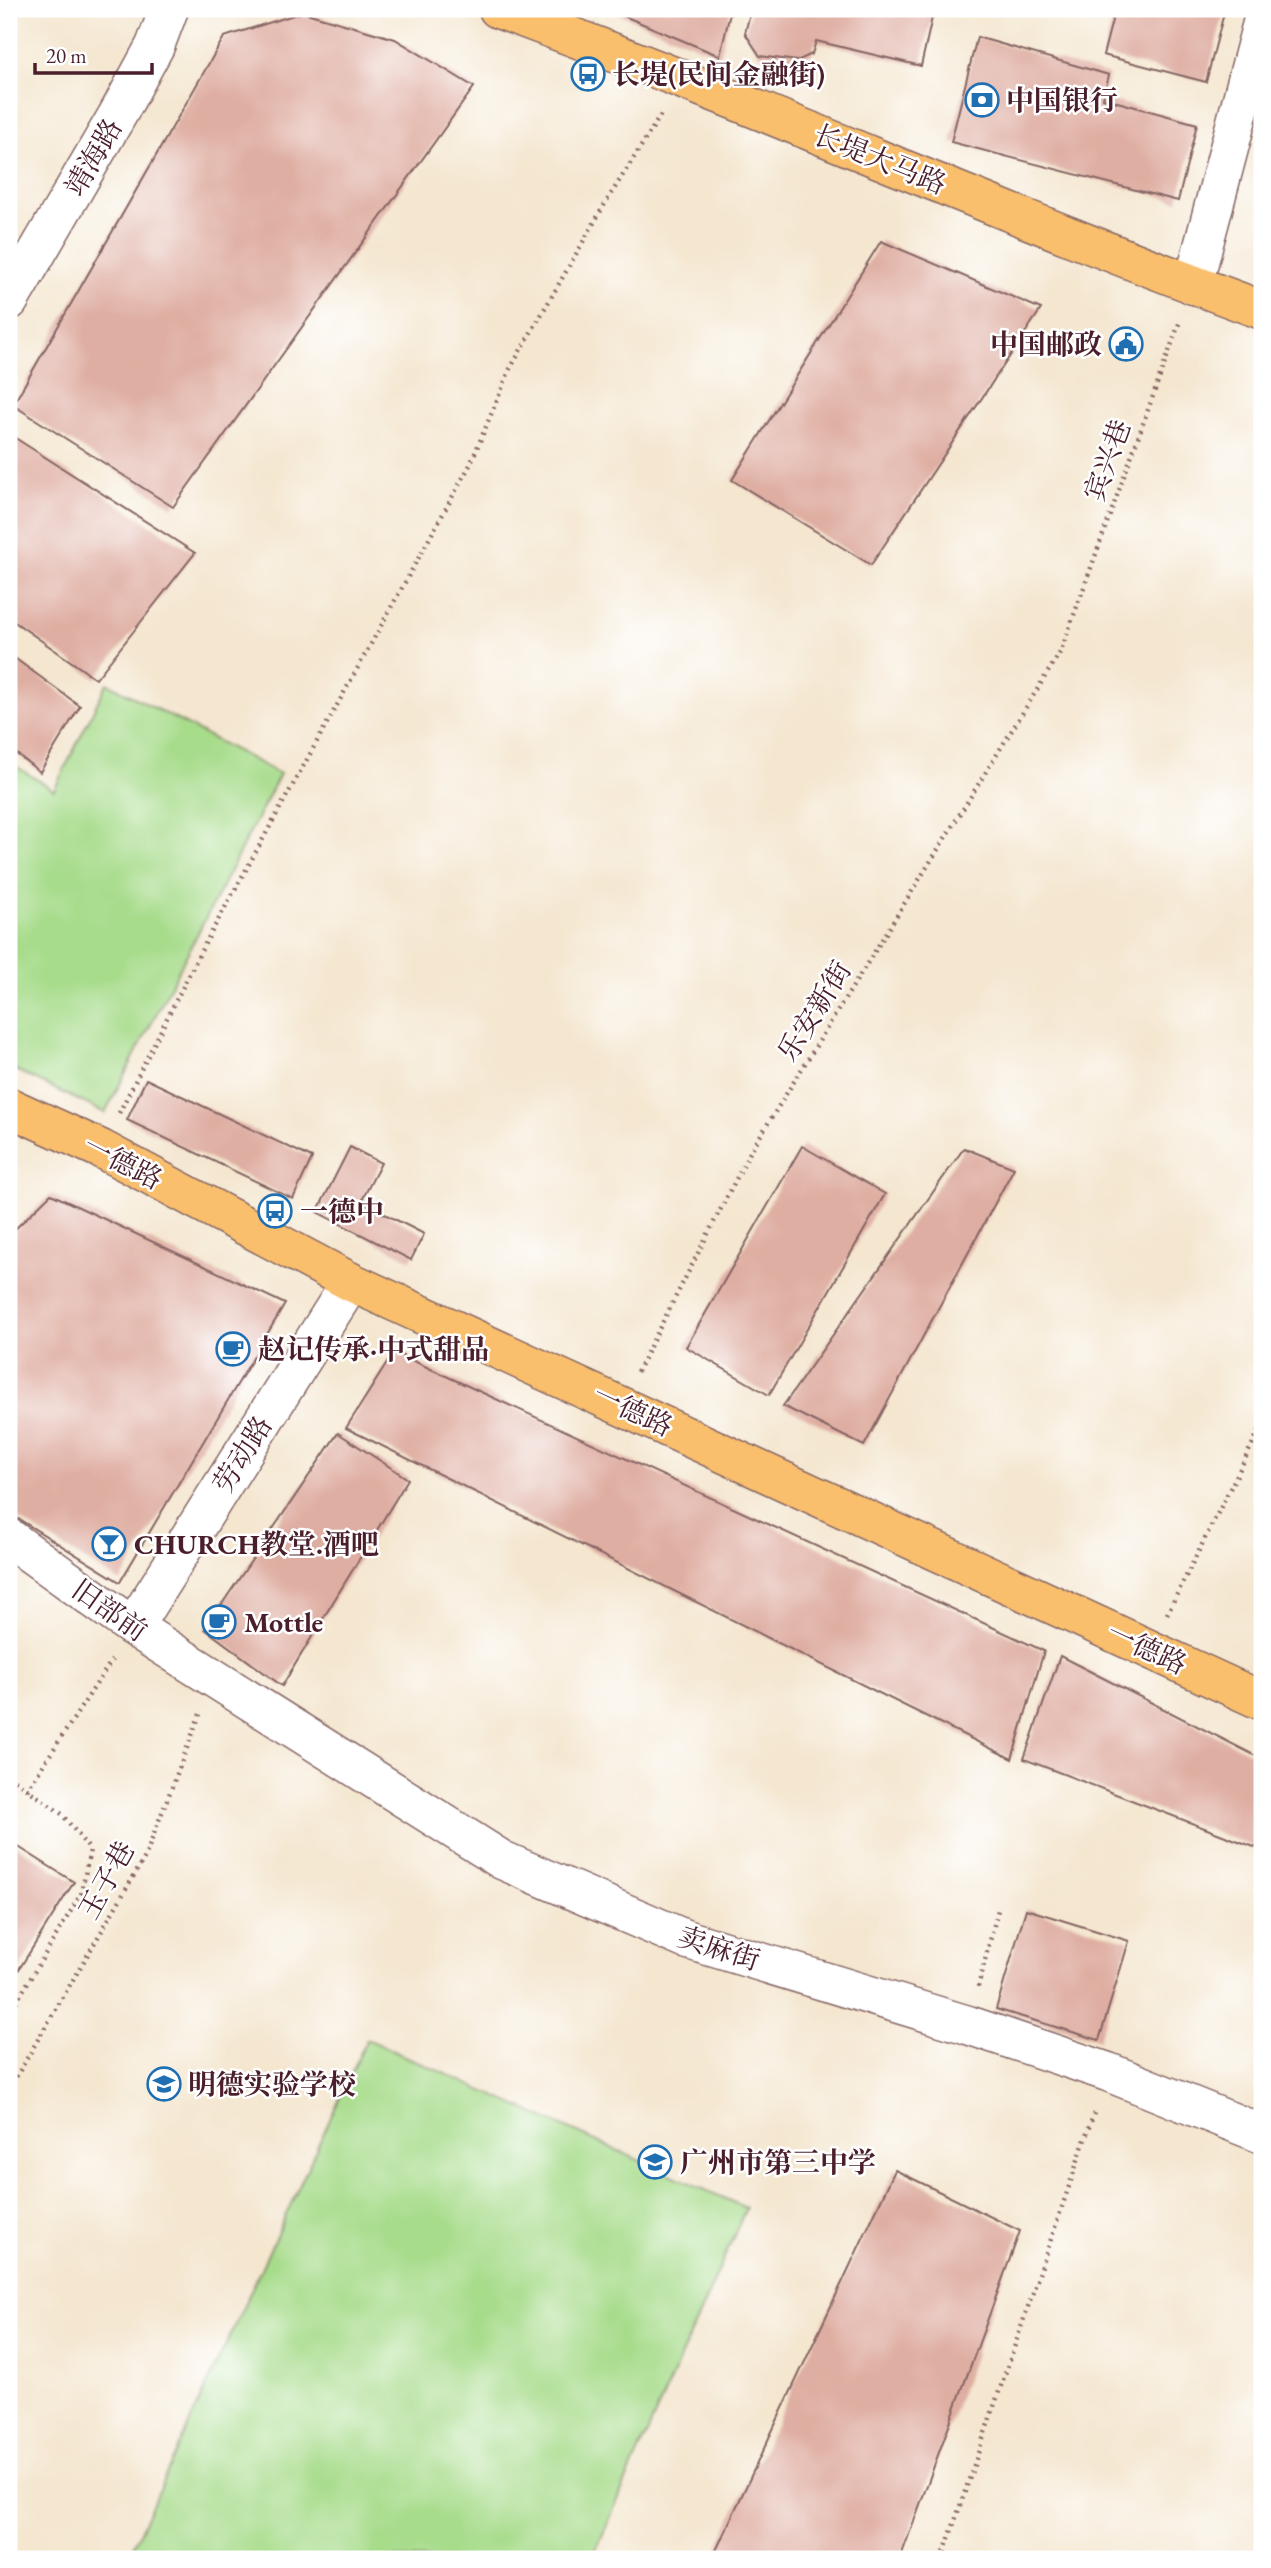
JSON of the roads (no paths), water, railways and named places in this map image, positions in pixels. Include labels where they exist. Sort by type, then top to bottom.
[{"type":"main road","name":"长堤大马路","points":[[498,9],[1262,310]]},
{"type":"main road","name":"一德路","points":[[9,1107],[101,1149],[351,1282],[1262,1701]]},
{"type":"street","name":"靖海路","points":[[9,301],[118,114],[155,46],[169,9]]},
{"type":"street","points":[[1193,285],[1262,23]]},
{"type":"street","name":"劳动路","points":[[133,1627],[351,1282]]},
{"type":"street","name":"旧部前","points":[[9,1538],[133,1627],[213,1678]]},
{"type":"street","name":"卖麻街","points":[[213,1678],[502,1860],[685,1938],[968,2025],[1108,2072],[1262,2134]]},
{"type":"place","name":"长堤(民间金融街)","points":[[588,74]]},
{"type":"place","name":"中国银行","points":[[982,100]]},
{"type":"place","name":"中国邮政","points":[[1126,344]]},
{"type":"place","name":"一德中","points":[[275,1211]]},
{"type":"place","name":"赵记传承·中式甜品","points":[[233,1349]]},
{"type":"place","name":"CHURCH教堂.酒吧","points":[[109,1544]]},
{"type":"place","name":"Mottle","points":[[219,1622]]},
{"type":"place","name":"明德实验学校","points":[[164,2084]]},
{"type":"place","name":"广州市第三中学","points":[[655,2162]]}]
